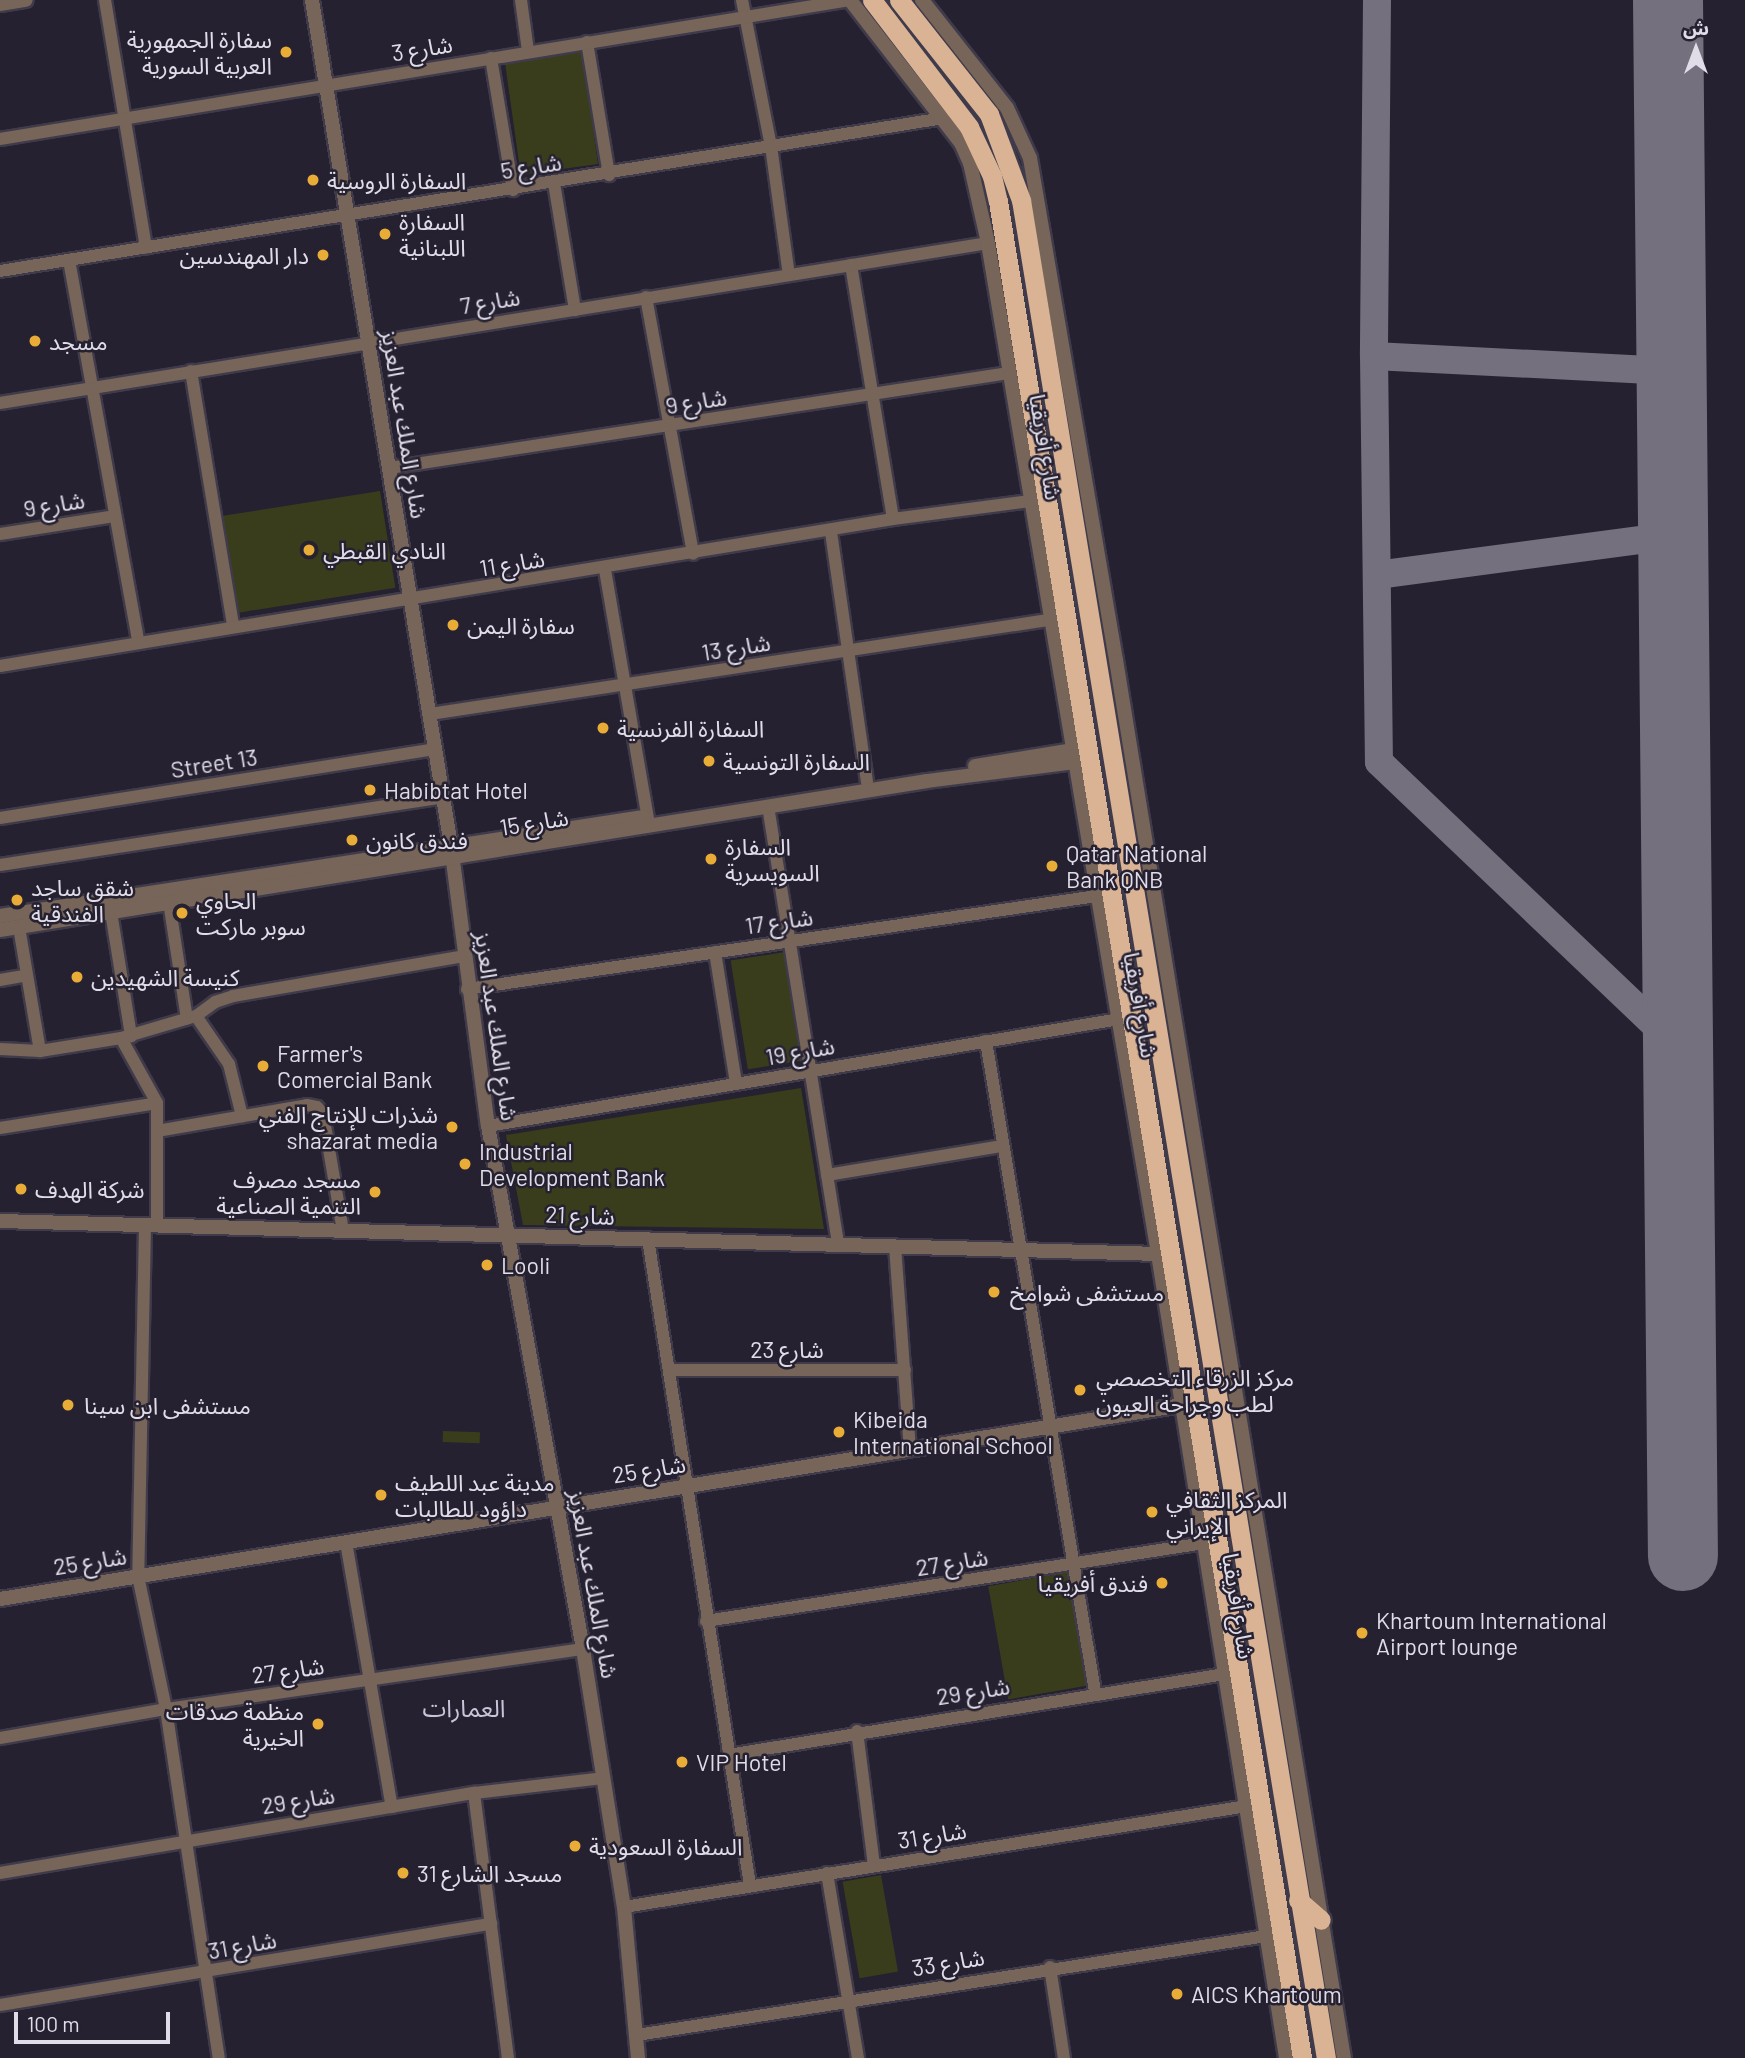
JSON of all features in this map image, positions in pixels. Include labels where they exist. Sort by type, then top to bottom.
[{"type":"highway","name":"شارع أفريقيا","points":[[872,0],[969,127],[992,176],[1087,726],[1081,760],[1270,1854],[1302,2058]]},
{"type":"highway","name":"شارع أفريقيا","points":[[899,0],[998,111],[1021,200],[1117,762],[1298,1900],[1326,2058]]},
{"type":"highway","points":[[1087,726],[1099,732],[1109,722]]},
{"type":"highway","points":[[1081,760],[1117,762]]},
{"type":"highway","points":[[1249,1826],[1270,1854]]},
{"type":"highway","points":[[1298,1900],[1321,1920]]},
{"type":"street","points":[[0,4],[26,0]]},
{"type":"street","points":[[106,0],[123,119],[146,248]]},
{"type":"street","name":"شارع الملك عبد العزيز","points":[[312,0],[345,216],[369,342],[452,852],[467,989],[488,1126],[583,1649],[624,1907],[638,2058]]},
{"type":"street","points":[[521,0],[528,51]]},
{"type":"street","points":[[742,0],[771,146],[789,275]]},
{"type":"street","name":"شارع 3","points":[[0,139],[850,0]]},
{"type":"street","name":"شارع أفريقيا","points":[[850,0],[944,118],[970,163],[988,243],[1048,620],[1081,760],[1097,896],[1119,1019],[1139,1090],[1158,1254],[1286,2058]]},
{"type":"street","name":"شارع أفريقيا","points":[[922,0],[1030,158],[1344,2058]]},
{"type":"street","points":[[587,42],[609,175]]},
{"type":"street","points":[[491,58],[513,190]]},
{"type":"street","name":"شارع 5","points":[[0,271],[609,175],[944,118]]},
{"type":"street","points":[[554,183],[575,310]]},
{"type":"street","name":"شارع 7","points":[[0,402],[988,243]]},
{"type":"street","points":[[69,260],[138,641]]},
{"type":"street","points":[[851,265],[870,394],[893,519]]},
{"type":"street","points":[[646,297],[693,554]]},
{"type":"street","points":[[191,371],[233,626]]},
{"type":"street","name":"شارع 9","points":[[389,468],[1009,373]]},
{"type":"street","name":"شارع 11","points":[[0,666],[138,641],[605,570],[893,519],[1030,501]]},
{"type":"street","name":"شارع 9","points":[[0,534],[115,516]]},
{"type":"street","points":[[831,532],[867,782]]},
{"type":"street","points":[[605,570],[648,821]]},
{"type":"street","name":"شارع 13","points":[[430,714],[1048,620]]},
{"type":"street","name":"Street 13","points":[[0,818],[435,749]]},
{"type":"street","name":"شارع 15","points":[[0,916],[25,921],[111,912],[867,782],[1081,760]]},
{"type":"street","name":"شارع 15","points":[[648,821],[1081,760]]},
{"type":"street","points":[[0,865],[443,797]]},
{"type":"street","points":[[768,806],[838,1245]]},
{"type":"street","name":"شارع 15","points":[[0,930],[25,921],[167,887],[452,852]]},
{"type":"street","points":[[167,887],[191,1018],[229,1064],[242,1116]]},
{"type":"street","name":"شارع 17","points":[[467,989],[1097,896]]},
{"type":"street","points":[[111,912],[126,1037],[157,1103],[138,1576],[166,1709],[219,2058]]},
{"type":"street","points":[[25,921],[27,975],[40,1051]]},
{"type":"street","points":[[715,952],[736,1083]]},
{"type":"street","points":[[0,1049],[40,1051],[126,1037],[191,1018],[215,1002],[233,996],[464,956]]},
{"type":"street","points":[[0,980],[27,975]]},
{"type":"street","name":"شارع 19","points":[[488,1126],[1119,1019]]},
{"type":"street","points":[[986,1041],[1047,1427],[1096,1692]]},
{"type":"street","points":[[0,1128],[157,1103]]},
{"type":"street","points":[[157,1131],[307,1105],[323,1114],[343,1231]]},
{"type":"street","points":[[827,1175],[1003,1146]]},
{"type":"street","name":"شارع 21","points":[[0,1221],[1158,1254]]},
{"type":"street","points":[[648,1239],[688,1486],[706,1620],[750,1885]]},
{"type":"street","points":[[895,1246],[910,1449]]},
{"type":"street","name":"شارع 23","points":[[669,1370],[905,1370]]},
{"type":"street","name":"شارع 25","points":[[0,1598],[1182,1405]]},
{"type":"street","points":[[346,1542],[392,1807]]},
{"type":"street","name":"شارع 27","points":[[706,1620],[1203,1543]]},
{"type":"street","name":"شارع 27","points":[[0,1738],[166,1709],[583,1649]]},
{"type":"street","name":"شارع 29","points":[[728,1755],[1096,1692],[1225,1674]]},
{"type":"street","points":[[857,1731],[874,1866]]},
{"type":"street","name":"شارع 29","points":[[0,1873],[186,1839],[474,1793],[603,1778]]},
{"type":"street","points":[[474,1793],[508,2058]]},
{"type":"street","name":"شارع 31","points":[[624,1907],[1247,1806]]},
{"type":"street","points":[[827,1873],[858,2058]]},
{"type":"street","name":"شارع 31","points":[[0,2005],[491,1924]]},
{"type":"street","name":"شارع 33","points":[[637,2035],[848,1998],[1266,1936]]},
{"type":"street","points":[[1049,1967],[1064,2058]]},
{"type":"green space","points":[[582,50],[598,164],[521,175],[505,61]]},
{"type":"green space","name":"النادي القبطي","points":[[380,491],[395,588],[238,613],[223,516]]},
{"type":"green space","points":[[785,952],[802,1061],[748,1069],[731,961]]},
{"type":"green space","points":[[801,1088],[824,1229],[523,1225],[506,1135]]},
{"type":"green space","points":[[443,1431],[480,1432],[480,1443],[443,1442]]},
{"type":"green space","points":[[1069,1572],[1089,1685],[1008,1699],[988,1586]]},
{"type":"green space","points":[[881,1875],[898,1972],[860,1978],[843,1882]]},
{"type":"taxiway","points":[[1377,0],[1374,356],[1379,762],[1679,1048]]},
{"type":"taxiway","points":[[1374,356],[1674,371]]},
{"type":"taxiway","points":[[1377,575],[1676,535]]},
{"type":"runway","points":[[1668,0],[1683,1556]]},
{"type":"place","name":"سفارة الجمهورية العربية السورية","points":[[286,52]]},
{"type":"place","name":"السفارة الروسية","points":[[313,180]]},
{"type":"place","name":"السفارة اللبنانية","points":[[385,234]]},
{"type":"place","name":"دار المهندسين","points":[[323,255]]},
{"type":"place","name":"مسجد","points":[[35,341]]},
{"type":"place","name":"النادي القبطي","points":[[309,550]]},
{"type":"place","name":"سفارة اليمن","points":[[453,625]]},
{"type":"place","name":"السفارة الفرنسية","points":[[603,728]]},
{"type":"place","name":"السفارة التونسية","points":[[709,761]]},
{"type":"place","name":"Habibtat Hotel","points":[[370,790]]},
{"type":"place","name":"فندق كانون","points":[[352,840]]},
{"type":"place","name":"السفارة السويسرية","points":[[711,859]]},
{"type":"place","name":"Qatar National Bank QNB","points":[[1052,866]]},
{"type":"place","name":"شقق ساجد الفندقية","points":[[17,900]]},
{"type":"place","name":"الحاوي سوبر ماركت","points":[[182,913]]},
{"type":"place","name":"كنيسة الشهيدين","points":[[77,977]]},
{"type":"place","name":"Farmer's Comercial Bank","points":[[263,1066]]},
{"type":"place","name":"شذرات للإنتاج الفني shazarat media","points":[[452,1127]]},
{"type":"place","name":"Industrial Development Bank","points":[[465,1164]]},
{"type":"place","name":"شركة الهدف","points":[[21,1189]]},
{"type":"place","name":"مسجد مصرف التنمية الصناعية","points":[[375,1192]]},
{"type":"place","name":"Looli","points":[[487,1265]]},
{"type":"place","name":"مستشفى شوامخ","points":[[994,1292]]},
{"type":"place","name":"مركز الزرقاء التخصصي لطب وجراحة العيون","points":[[1080,1390]]},
{"type":"place","name":"مستشفى ابن سينا","points":[[68,1405]]},
{"type":"place","name":"Kibeida International School","points":[[839,1432]]},
{"type":"place","name":"مدينة عبد اللطيف داؤود للطالبات","points":[[381,1495]]},
{"type":"place","name":"المركز الثقافي الإيراني","points":[[1152,1512]]},
{"type":"place","name":"فندق أفريقيا","points":[[1162,1583]]},
{"type":"place","name":"Khartoum International Airport lounge","points":[[1362,1633]]},
{"type":"place","name":"منظمة صدقات الخيرية","points":[[318,1724]]},
{"type":"place","name":"VIP Hotel","points":[[682,1762]]},
{"type":"place","name":"السفارة السعودية","points":[[575,1846]]},
{"type":"place","name":"مسجد الشارع 31","points":[[403,1873]]},
{"type":"place","name":"AICS Khartoum","points":[[1177,1994]]},
{"type":"district","name":"العمارات","points":[[464,1708]]}]
